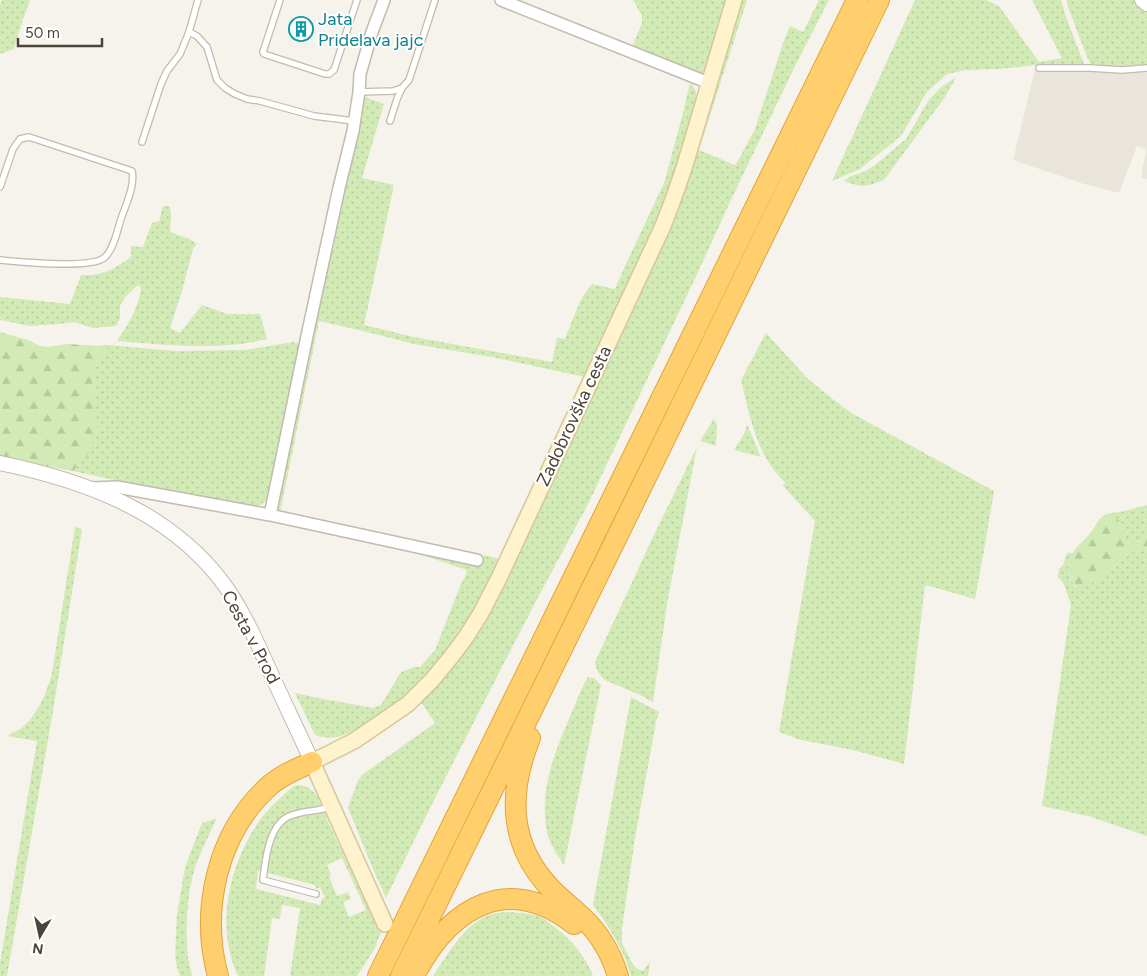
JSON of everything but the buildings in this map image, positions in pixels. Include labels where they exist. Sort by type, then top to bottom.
[{"type":"highway","points":[[378,976],[857,0]]},
{"type":"highway","points":[[401,976],[879,0]]},
{"type":"highway","points":[[555,664],[547,701],[524,752],[518,776],[515,801],[519,836],[528,858],[543,880],[582,916],[601,938],[614,962],[618,976]]},
{"type":"highway","points":[[218,976],[214,962],[211,915],[214,885],[227,846],[246,813],[269,786],[285,774],[312,762]]},
{"type":"highway","points":[[232,976],[226,960],[222,930],[222,911],[224,892],[232,864],[247,832],[263,809],[312,762]]},
{"type":"highway","points":[[414,976],[424,956],[456,920],[481,905],[503,899],[527,900],[551,908],[563,915],[579,929],[591,944],[597,953],[606,976]]},
{"type":"highway","points":[[364,976],[388,933],[410,911]]},
{"type":"main road","name":"Zadobrovška cesta","points":[[312,762],[354,741],[408,704],[432,680],[451,657],[481,613],[663,226],[677,189],[734,0]]},
{"type":"main road","points":[[312,762],[385,924]]},
{"type":"street","points":[[270,515],[307,336],[353,131],[360,74],[372,32],[384,0]]},
{"type":"street","points":[[501,0],[709,83]]},
{"type":"street","points":[[1142,0],[1147,4]]},
{"type":"street","name":"Cesta v Prod","points":[[0,463],[65,479],[92,488],[131,506],[161,524],[200,557],[220,580],[241,611],[312,762]]},
{"type":"street","points":[[92,488],[117,486],[270,515],[477,560]]},
{"type":"lane","points":[[142,142],[161,84],[167,71],[180,54],[189,32],[198,0]]},
{"type":"lane","points":[[280,0],[263,52],[264,54],[325,74],[330,74],[334,70],[357,0]]},
{"type":"lane","points":[[390,121],[402,88],[409,80],[435,0]]},
{"type":"lane","points":[[189,32],[197,36],[206,47],[217,80],[235,94],[247,99],[314,116],[354,120]]},
{"type":"lane","points":[[1039,68],[1074,67],[1122,70],[1147,68]]},
{"type":"lane","points":[[359,92],[393,91],[402,88]]},
{"type":"lane","points":[[0,187],[13,149],[20,139],[30,137],[132,171],[134,178],[111,249],[104,258],[79,265],[0,260]]},
{"type":"lane","points":[[316,894],[263,880],[265,860],[275,829],[283,820],[297,813],[323,810],[331,806]]},
{"type":"shaded area","points":[[1063,69],[1106,72],[1147,69],[1147,179],[1141,178],[1146,149],[1137,146],[1119,193],[1084,184],[1013,160],[1035,70]]},
{"type":"green space","points":[[2,0],[30,0],[14,49],[0,54],[0,5]]},
{"type":"green space","points":[[633,0],[727,0],[708,68],[699,74],[632,47],[642,23],[642,16]]},
{"type":"green space","points":[[742,0],[747,0],[699,150],[735,165],[754,132],[790,26],[803,32],[819,0],[829,0],[730,202],[588,504],[483,704],[386,898],[348,808],[358,780],[362,775],[435,723],[421,702],[461,658],[474,638],[683,196]]},
{"type":"green space","points":[[915,0],[986,0],[999,6],[1039,62],[1062,58],[1032,0],[1061,0],[1084,64],[966,70],[947,74],[927,92],[901,136],[860,169],[832,181]]},
{"type":"green space","points":[[1066,0],[1135,0],[1147,12],[1147,64],[1122,67],[1091,64]]},
{"type":"green space","points":[[956,77],[945,97],[884,180],[864,186],[844,181],[875,165],[906,139],[928,101],[940,88]]},
{"type":"green space","points":[[690,83],[696,92],[696,104],[665,203],[585,377],[497,358],[414,344],[319,321],[280,513],[275,510],[362,96],[384,104],[362,178],[394,185],[364,325],[414,337],[552,362],[557,338],[565,339],[580,303],[592,284],[615,289],[664,183]]},
{"type":"green space","points":[[163,206],[169,206],[170,209],[170,232],[197,244],[193,249],[170,328],[180,333],[202,305],[227,314],[260,314],[267,339],[249,343],[211,346],[117,341],[129,322],[140,296],[141,288],[138,285],[125,297],[120,306],[120,318],[116,326],[93,328],[74,322],[30,326],[0,320],[0,297],[70,304],[81,275],[108,271],[131,257],[131,246],[143,247],[152,223],[159,221]]},
{"type":"green space","points":[[0,332],[48,347],[67,344],[109,345],[93,371],[98,429],[87,456],[73,471],[0,457]]},
{"type":"green space","points":[[766,333],[807,378],[853,414],[994,491],[975,599],[925,585],[904,764],[853,750],[801,740],[779,732],[815,521],[783,486],[785,483],[761,449],[748,410],[741,380]]},
{"type":"green space","points":[[293,342],[297,343],[300,347],[270,492],[261,505],[256,507],[164,491],[73,471],[87,456],[94,395],[93,371],[109,345],[174,351],[245,350]]},
{"type":"green space","points":[[714,419],[717,425],[716,446],[700,441]]},
{"type":"green space","points":[[747,424],[761,457],[734,450],[744,435]]},
{"type":"green space","points":[[697,447],[668,598],[653,702],[605,680],[598,672],[595,662]]},
{"type":"green space","points":[[1147,505],[1147,529],[1142,541],[1129,543],[1120,540],[1106,514]]},
{"type":"green space","points":[[1106,514],[1120,521],[1124,530],[1121,540],[1129,543],[1142,541],[1145,529],[1147,529],[1147,552],[1142,550],[1129,553],[1109,571],[1082,590],[1072,580],[1068,568],[1069,562],[1074,551],[1091,532],[1100,518]]},
{"type":"green space","points":[[75,527],[82,529],[53,711],[7,976],[0,976],[0,963],[37,741],[7,736],[22,727],[34,714],[42,701],[50,680]]},
{"type":"green space","points":[[1142,550],[1147,552],[1147,836],[1088,816],[1042,806],[1071,605],[1063,582],[1058,577],[1059,569],[1063,565],[1067,553],[1072,553],[1069,571],[1076,588],[1109,571],[1129,553]]},
{"type":"green space","points":[[419,551],[481,565],[484,555],[499,559],[482,597],[467,624],[432,670],[409,692],[364,725],[345,735],[334,738],[315,735],[295,693],[373,708],[381,705],[401,672],[420,667],[435,650],[467,570],[419,554]]},
{"type":"green space","points":[[588,677],[594,678],[601,685],[564,865],[553,847],[547,832],[545,797],[547,783],[560,740]]},
{"type":"green space","points":[[631,697],[659,712],[635,838],[622,928],[622,943],[632,963],[637,969],[643,971],[650,962],[648,976],[631,976],[620,947],[593,905]]},
{"type":"green space","points":[[294,786],[305,786],[317,796],[381,933],[377,945],[357,976],[290,976],[300,908],[282,905],[280,919],[272,918],[264,976],[238,976],[231,956],[227,936],[229,894],[241,853],[262,817]],"holes":[[[342,858],[366,910],[349,917],[343,902],[351,899],[348,892],[337,896],[329,877],[331,875],[327,865]],[[262,868],[267,869],[268,873],[315,885],[316,889],[320,887],[325,897],[320,905],[256,889],[258,871]]]},
{"type":"green space","points":[[217,818],[196,864],[190,891],[187,937],[188,957],[192,976],[180,976],[175,956],[177,915],[185,867],[202,823]]},
{"type":"green space","points":[[508,912],[530,914],[544,919],[565,936],[576,948],[586,961],[593,976],[433,976],[465,931],[482,918],[492,914]]},
{"type":"place","name":"Jata Pridelava jajc","points":[[301,29]]}]
